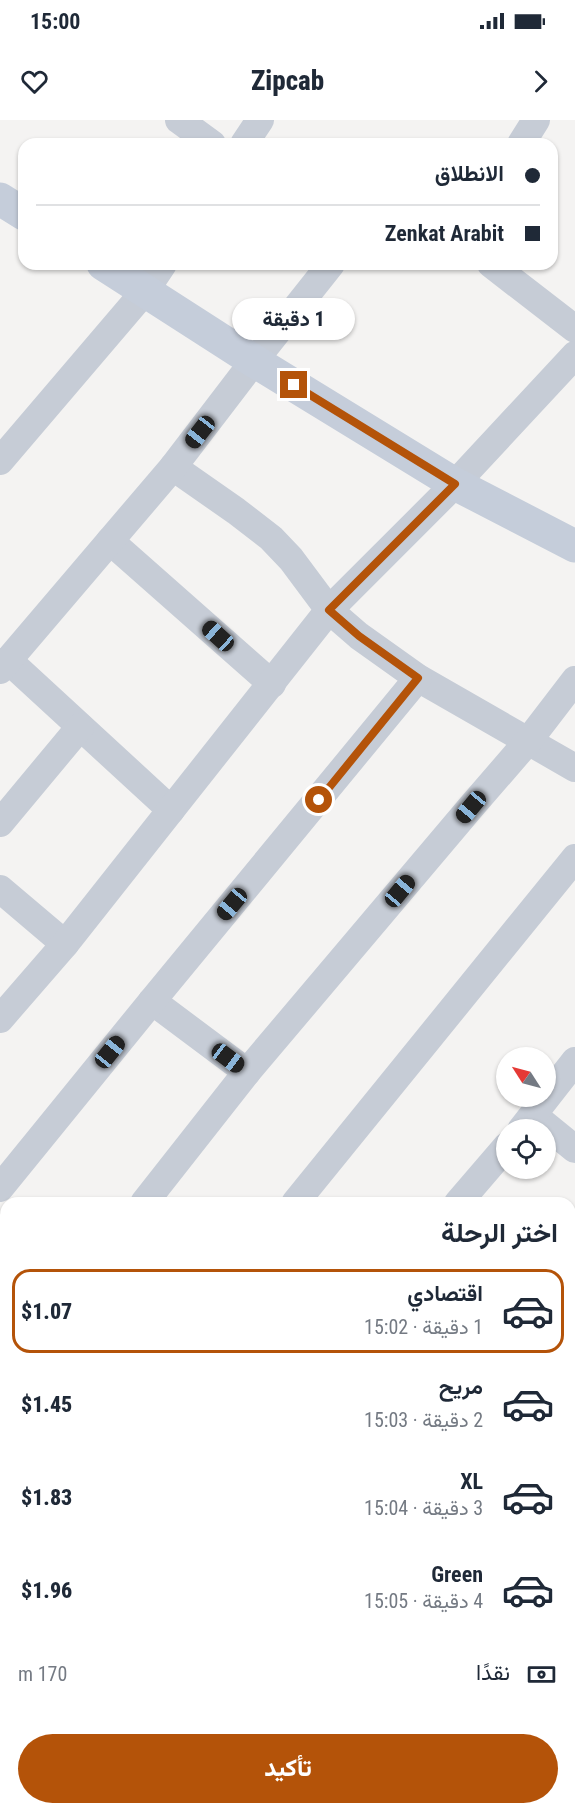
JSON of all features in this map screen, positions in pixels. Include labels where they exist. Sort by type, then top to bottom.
[{"type":"street","points":[[179,120],[204,138]]},
{"type":"street","points":[[248,138],[260,120]]},
{"type":"street","points":[[525,138],[536,120]]},
{"type":"street","points":[[0,199],[18,210]]},
{"type":"street","points":[[112,270],[254,361],[455,484],[575,546]]},
{"type":"street","points":[[0,460],[145,291],[159,270]]},
{"type":"street","points":[[171,810],[80,727],[4,665],[173,467],[326,270]]},
{"type":"street","points":[[499,270],[575,329]]},
{"type":"street","points":[[0,1019],[65,944],[329,610],[455,484],[575,355]]},
{"type":"street","points":[[173,467],[271,538],[291,559],[329,610],[359,636],[418,678],[575,768]]},
{"type":"street","points":[[111,541],[272,684]]},
{"type":"street","points":[[0,1188],[418,678]]},
{"type":"street","points":[[158,1197],[247,1072],[529,740],[575,680]]},
{"type":"street","points":[[0,823],[80,727]]},
{"type":"street","points":[[300,1197],[575,858]]},
{"type":"street","points":[[0,889],[65,944]]},
{"type":"street","points":[[152,1001],[247,1072]]},
{"type":"street","points":[[530,1119],[575,1061]]},
{"type":"street","points":[[556,1139],[575,1149]]},
{"type":"street","points":[[463,1197],[496,1159]]},
{"type":"route","points":[[294,385],[455,484],[329,610],[359,636],[418,678],[319,800]]}]
